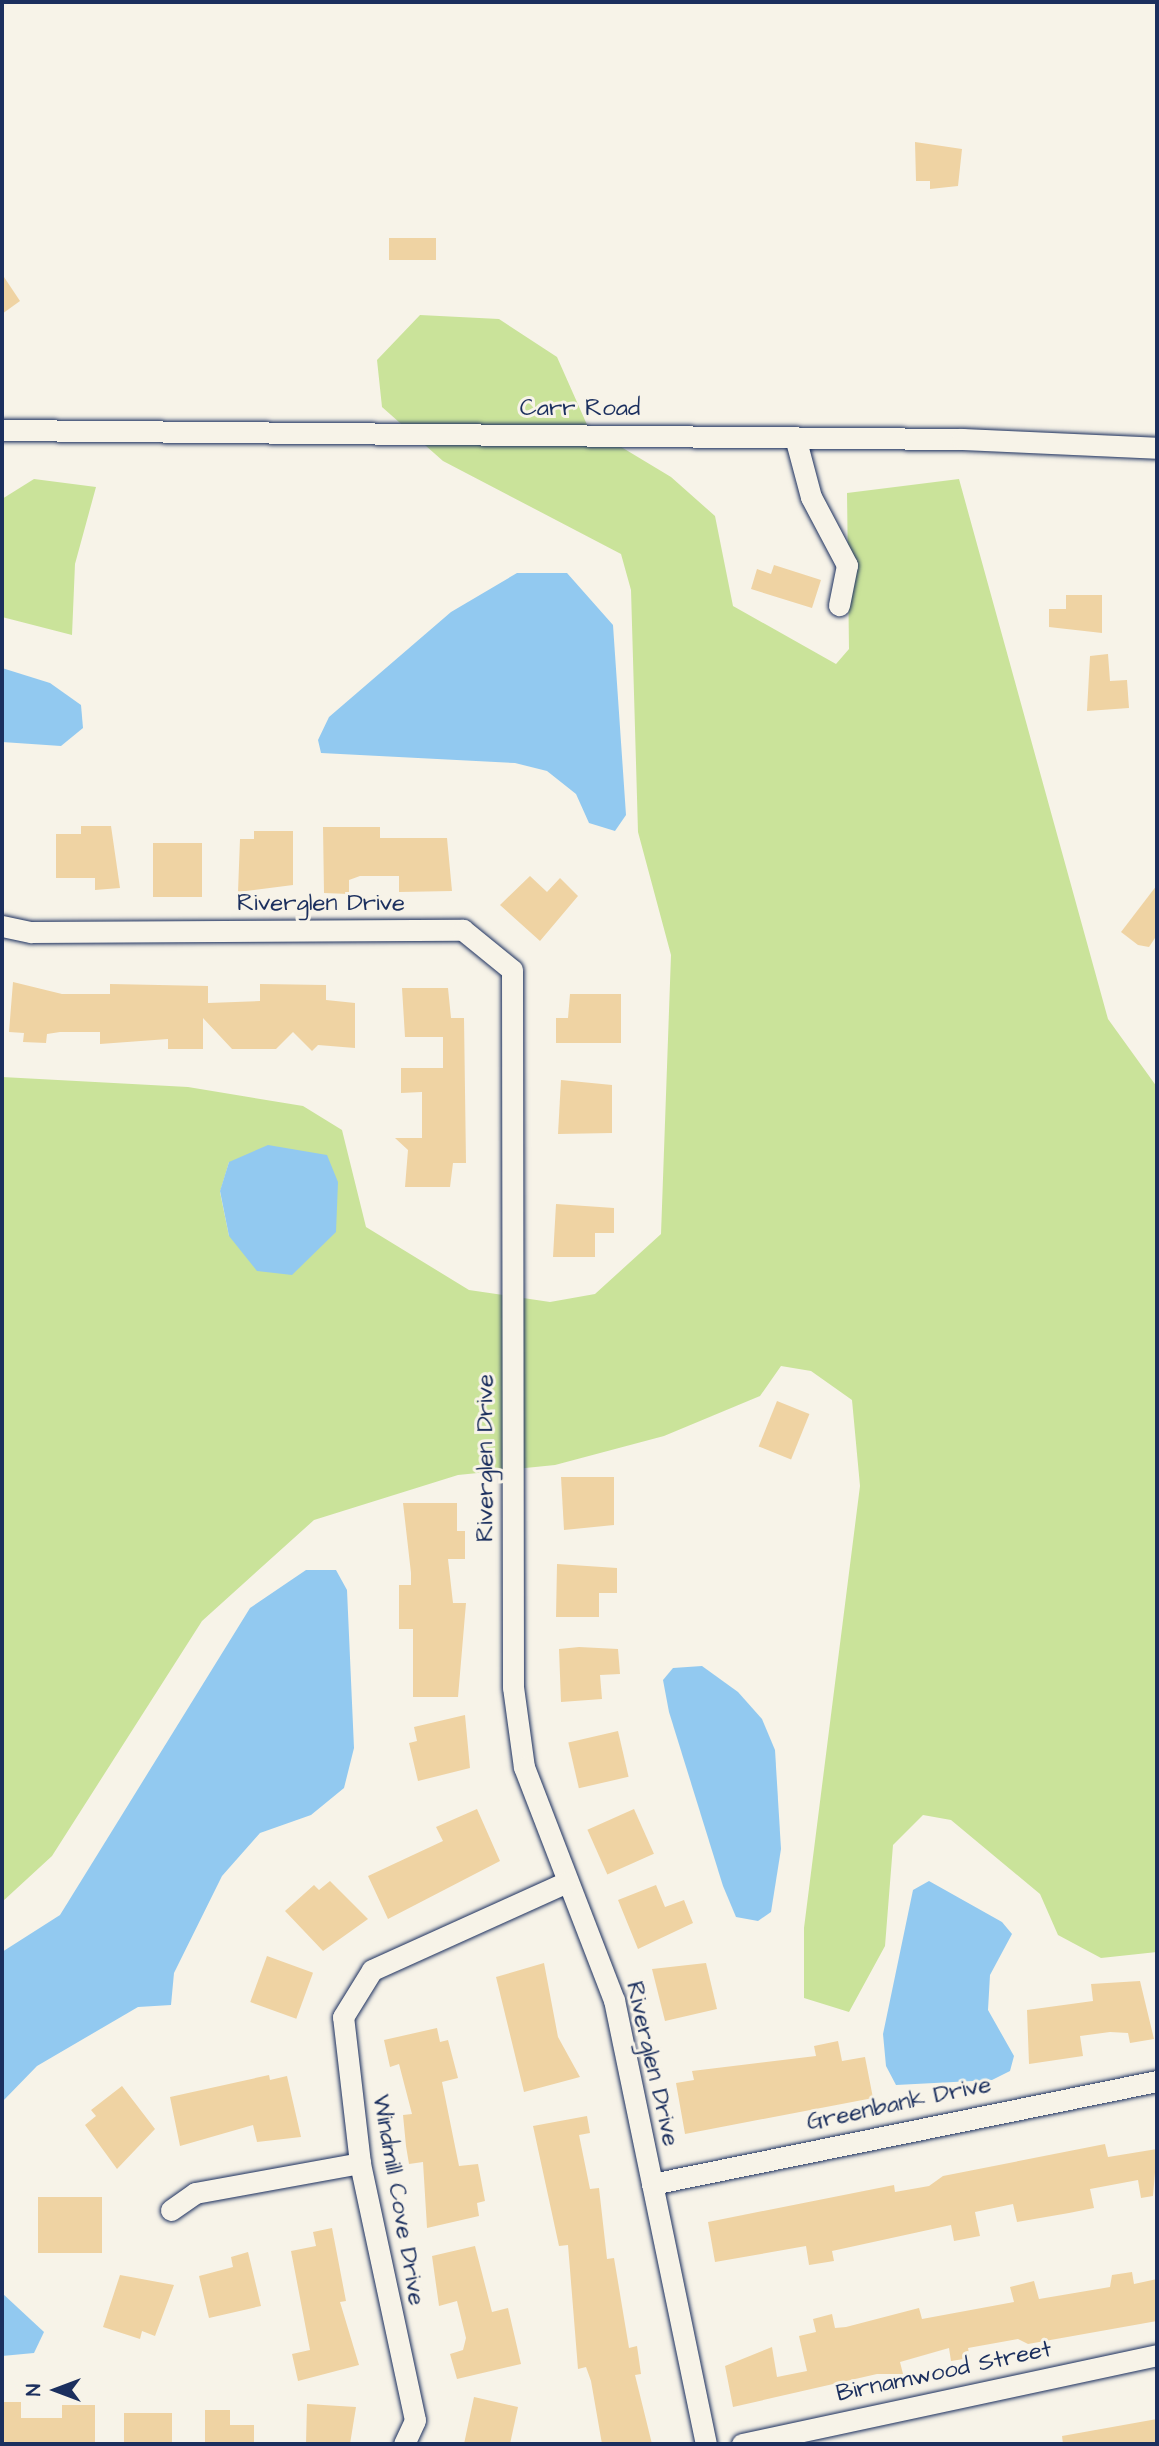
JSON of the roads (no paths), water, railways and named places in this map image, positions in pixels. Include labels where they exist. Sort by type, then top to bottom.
[{"type":"street","name":"Carr Road","points":[[2,430],[795,437],[1157,448]]},
{"type":"street","points":[[795,437],[811,497],[847,565],[839,605]]},
{"type":"street","name":"Riverglen Drive","points":[[2,926],[32,932],[463,930],[512,970],[513,1686],[524,1767],[565,1883],[614,2000],[706,2444]]},
{"type":"street","name":"Windmill Cove Drive","points":[[404,2444],[415,2420],[359,2163],[343,2017],[372,1970],[565,1883]]},
{"type":"street","name":"Greenbank Drive","points":[[652,2184],[1157,2081]]},
{"type":"street","points":[[171,2210],[195,2193],[359,2163]]},
{"type":"street","name":"Birnamwood Street","points":[[742,2444],[1157,2355]]},
{"type":"water","points":[[517,573],[567,573],[613,625],[626,815],[615,831],[589,823],[576,794],[547,771],[515,763],[321,753],[318,740],[329,717],[451,612]]},
{"type":"water","points":[[2,668],[50,683],[81,705],[83,728],[61,746],[2,742]]},
{"type":"water","points":[[268,1145],[327,1155],[338,1182],[336,1232],[292,1275],[257,1271],[229,1236],[220,1191],[229,1162]]},
{"type":"water","points":[[306,1570],[336,1570],[347,1590],[354,1748],[344,1788],[311,1815],[260,1833],[222,1876],[174,1973],[171,2005],[138,2007],[37,2066],[2,2102],[2,1952],[60,1915],[250,1608]]},
{"type":"water","points":[[702,1666],[738,1692],[762,1719],[775,1750],[781,1849],[771,1912],[758,1921],[736,1917],[723,1886],[669,1712],[663,1680],[673,1668]]},
{"type":"water","points":[[929,1881],[1002,1922],[1012,1934],[990,1975],[988,2010],[1014,2056],[1010,2071],[992,2080],[896,2085],[886,2066],[883,2034],[913,1890]]},
{"type":"water","points":[[2,2293],[44,2332],[34,2353],[2,2356]]}]
